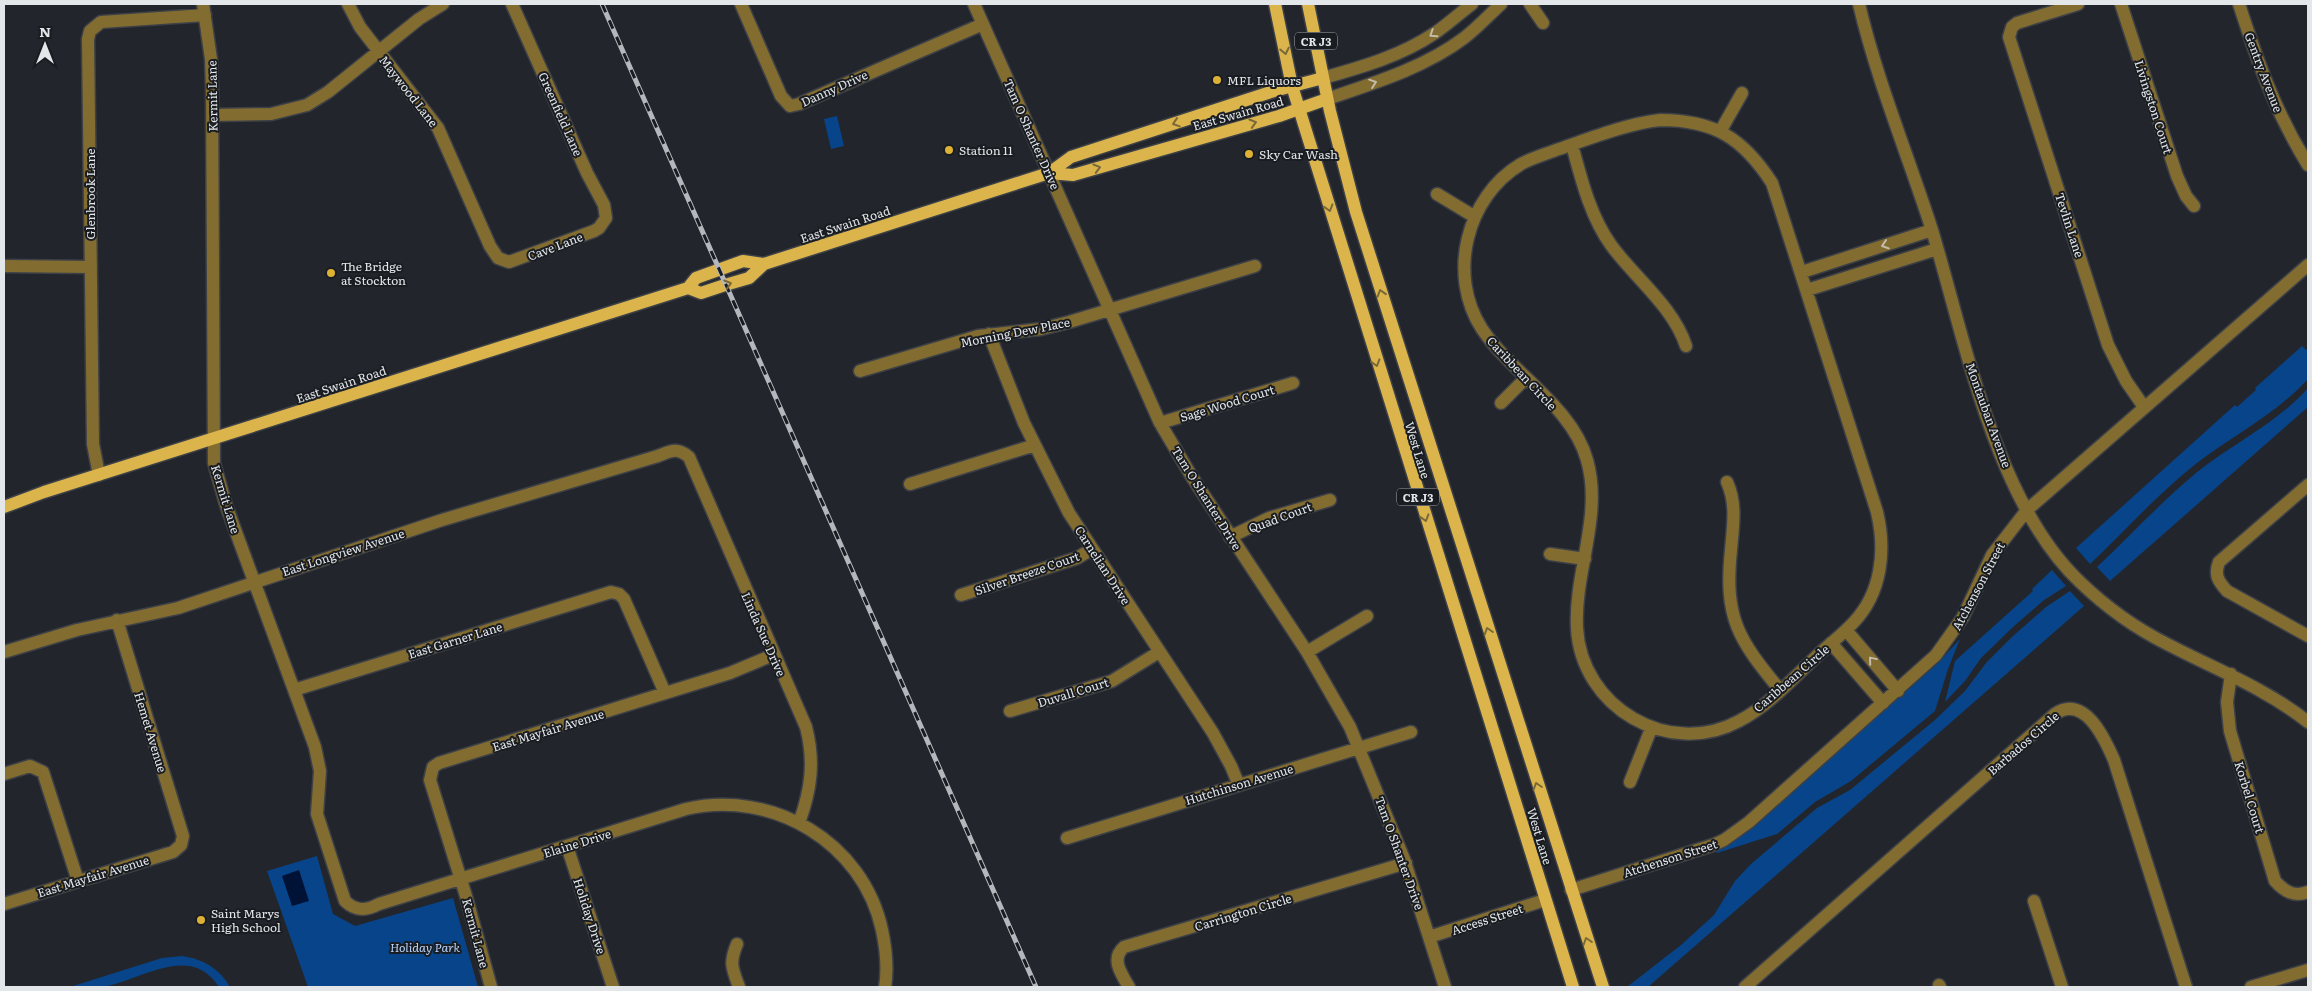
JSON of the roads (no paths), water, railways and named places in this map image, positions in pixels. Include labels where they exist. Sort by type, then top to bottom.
[{"type":"main road","name":"West Lane","points":[[1275,4],[1292,86],[1379,371],[1573,987]]},
{"type":"main road","name":"West Lane","points":[[1308,4],[1327,99],[1356,212],[1570,890],[1603,987]]},
{"type":"main road","name":"East Swain Road","points":[[688,288],[701,293],[726,286],[749,278],[764,264],[1049,173],[1071,157],[1292,86],[1323,78]]},
{"type":"main road","name":"East Swain Road","points":[[1049,173],[1073,174],[1299,109],[1327,99]]},
{"type":"main road","name":"East Swain Road","points":[[4,507],[99,475],[688,288],[696,278],[743,261],[764,264]]},
{"type":"street","name":"Maywood Lane","points":[[348,4],[360,27],[378,52],[438,128],[490,246],[498,258],[503,261]]},
{"type":"street","points":[[212,115],[271,114],[307,105],[328,92],[419,19],[442,4]]},
{"type":"street","name":"Greenfield Lane","points":[[512,4],[587,173],[604,205],[606,218],[603,224]]},
{"type":"street","name":"Danny Drive","points":[[741,4],[781,96],[784,102],[790,106],[799,104],[983,24]]},
{"type":"street","name":"Tam O Shanter Drive","points":[[974,4],[1108,310],[1160,423],[1230,537],[1307,652],[1360,748],[1406,863],[1445,987]]},
{"type":"street","name":"East Swain Road","points":[[1323,78],[1377,62],[1407,49],[1435,33],[1472,4]]},
{"type":"street","name":"East Swain Road","points":[[1327,99],[1386,79],[1426,61],[1464,38],[1501,4]]},
{"type":"street","points":[[1530,4],[1543,23]]},
{"type":"street","name":"Montauban Avenue","points":[[1859,4],[1932,230],[1995,438],[2028,510],[2045,541],[2061,562],[2099,599],[2143,631],[2264,691],[2308,721]]},
{"type":"street","name":"Tevlin Lane","points":[[2078,4],[2017,23],[2012,27],[2009,37],[2108,345],[2126,381],[2144,407]]},
{"type":"street","name":"Livingston Court","points":[[2121,4],[2177,176],[2186,196],[2194,206]]},
{"type":"street","name":"Gentry Avenue","points":[[2239,4],[2261,72],[2276,109],[2308,164]]},
{"type":"street","name":"Kermit Lane","points":[[204,10],[211,59],[214,464],[226,505],[318,759],[317,814],[319,824],[345,900],[357,909]]},
{"type":"street","name":"Glenbrook Lane","points":[[99,475],[93,444],[88,39],[90,31],[101,22],[204,10]]},
{"type":"street","points":[[1721,130],[1742,93]]},
{"type":"street","name":"Caribbean Circle","points":[[1660,120],[1695,123],[1721,130],[1752,156],[1772,184],[1802,272],[1877,512],[1882,540],[1880,570],[1871,597],[1854,622],[1846,630],[1756,711],[1740,721],[1720,729],[1682,733],[1651,729],[1622,711],[1599,689],[1584,662],[1578,642],[1576,613],[1593,497],[1591,475],[1586,456],[1578,438],[1568,423],[1494,345],[1482,328],[1469,299],[1464,261],[1469,233],[1480,205],[1506,175],[1521,164],[1572,145],[1639,124],[1660,120]]},
{"type":"street","points":[[1572,145],[1598,225],[1611,246],[1678,326],[1686,346]]},
{"type":"street","points":[[1437,194],[1475,217]]},
{"type":"street","name":"Cave Lane","points":[[503,261],[509,262],[524,258],[594,231],[603,224]]},
{"type":"street","points":[[1802,272],[1932,230]]},
{"type":"street","points":[[1807,290],[1937,249]]},
{"type":"street","name":"Atchenson Street","points":[[1570,890],[1724,840],[1749,822],[1936,655],[1953,634],[1992,555],[2028,510],[2308,265]]},
{"type":"street","points":[[4,266],[91,267]]},
{"type":"street","name":"Morning Dew Place","points":[[860,372],[989,334],[1041,329],[1255,266]]},
{"type":"street","name":"Carnelian Drive","points":[[989,334],[1035,445],[1069,513],[1213,733],[1232,766],[1238,783]]},
{"type":"street","points":[[1501,403],[1526,378]]},
{"type":"street","name":"Sage Wood Court","points":[[1160,423],[1293,383]]},
{"type":"street","points":[[910,484],[1035,445]]},
{"type":"street","name":"East Longview Avenue","points":[[4,652],[77,630],[178,608],[254,581],[442,520],[673,450],[682,451]]},
{"type":"street","name":"Linda Sue Drive","points":[[682,451],[689,457],[806,727],[811,752],[810,787],[799,824]]},
{"type":"street","points":[[1727,482],[1733,497],[1734,513],[1729,572],[1731,612],[1746,646],[1780,690]]},
{"type":"street","points":[[2308,485],[2219,562],[2215,572],[2219,582],[2227,591],[2308,636]]},
{"type":"street","name":"Quad Court","points":[[1230,537],[1269,518],[1330,500]]},
{"type":"street","name":"Silver Breeze Court","points":[[961,595],[1076,558],[1092,549]]},
{"type":"street","points":[[1550,554],[1584,558]]},
{"type":"street","name":"East Garner Lane","points":[[294,690],[611,592],[624,599],[665,694]]},
{"type":"street","points":[[1307,652],[1367,616]]},
{"type":"street","name":"Hemet Avenue","points":[[118,620],[182,836],[181,845]]},
{"type":"street","points":[[1846,630],[1898,690]]},
{"type":"street","name":"Caribbean Circle","points":[[1832,643],[1883,703]]},
{"type":"street","name":"Duvall Court","points":[[1010,711],[1112,681],[1159,652]]},
{"type":"street","name":"East Mayfair Avenue","points":[[461,878],[430,780],[433,767],[439,763],[730,673],[774,655]]},
{"type":"street","name":"Korbel Court","points":[[2232,674],[2227,702],[2230,731],[2275,881],[2283,890],[2292,894],[2308,892]]},
{"type":"street","name":"Barbados Circle","points":[[1745,987],[2055,714],[2072,708],[2082,712],[2097,727],[2114,760],[2186,987]]},
{"type":"street","points":[[1630,782],[1651,729]]},
{"type":"street","name":"Hutchinson Avenue","points":[[1067,838],[1238,783],[1411,732]]},
{"type":"street","points":[[4,774],[30,766],[43,772],[78,881]]},
{"type":"street","name":"Elaine Drive","points":[[357,909],[372,908],[379,904],[461,878],[686,809],[716,804],[762,809],[818,834],[840,852],[868,890],[884,938],[885,987]]},
{"type":"street","name":"East Mayfair Avenue","points":[[4,904],[173,852],[181,845]]},
{"type":"street","name":"Holiday Drive","points":[[567,846],[613,987]]},
{"type":"street","name":"Carrington Circle","points":[[1129,987],[1121,974],[1117,961],[1117,955],[1124,947],[1406,863]]},
{"type":"street","name":"Kermit Lane","points":[[461,878],[491,987]]},
{"type":"street","name":"Access Street","points":[[1429,937],[1545,900]]},
{"type":"street","points":[[2034,901],[2062,987]]},
{"type":"street","points":[[737,944],[731,958],[731,965],[739,987]]},
{"type":"street","points":[[2251,987],[2308,970]]},
{"type":"railway","points":[[602,4],[1036,987]]},
{"type":"place","name":"MFL Liquors","points":[[1217,80]]},
{"type":"place","name":"Station 11","points":[[949,150]]},
{"type":"place","name":"Sky Car Wash","points":[[1249,154]]},
{"type":"place","name":"The Bridge at Stockton","points":[[331,273]]},
{"type":"place","name":"Saint Marys High School","points":[[201,920]]},
{"type":"park label","name":"Holiday Park","points":[[425,947]]}]
